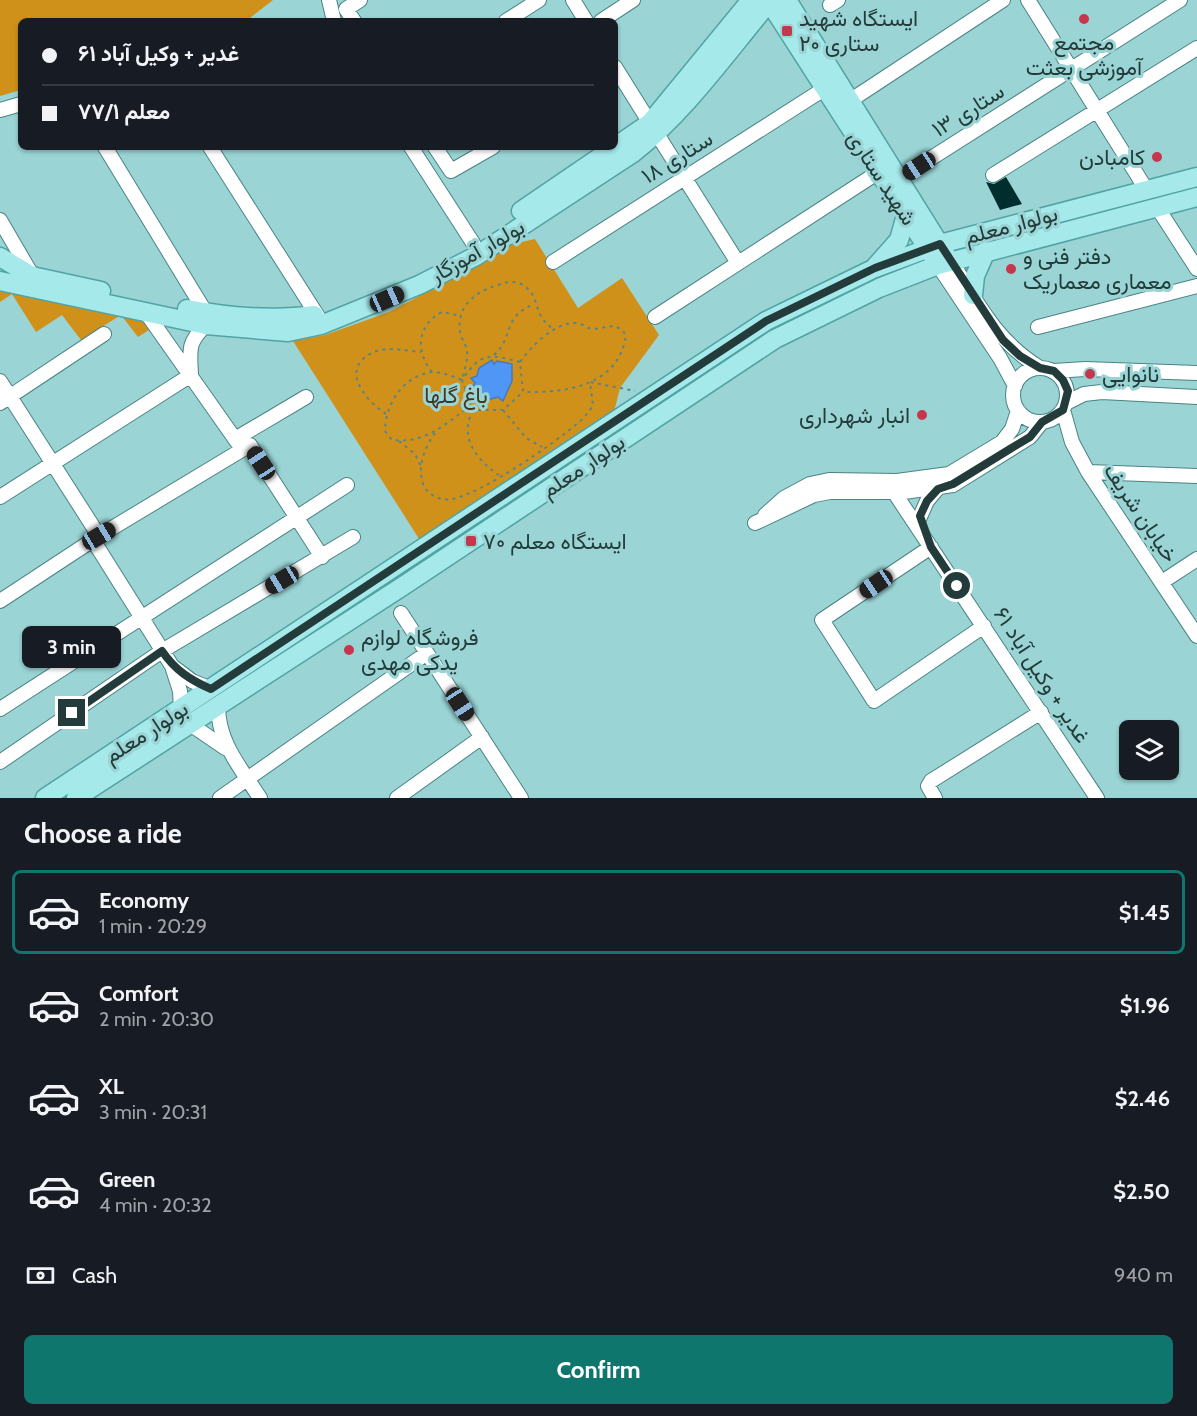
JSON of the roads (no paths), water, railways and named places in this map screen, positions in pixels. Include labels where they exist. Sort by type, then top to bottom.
[{"type":"main road","name":"شهید ستاری","points":[[769,0],[851,100],[900,178],[944,263]]},
{"type":"main road","name":"شهید ستاری","points":[[769,0],[877,173],[906,215],[934,246]]},
{"type":"main road","name":"بولوار آموزگار","points":[[0,281],[147,314],[206,319],[288,332],[321,325],[387,299],[476,256],[633,153],[769,0]]},
{"type":"main road","name":"بولوار آموزگار","points":[[0,257],[32,276],[206,319],[286,319],[317,315],[382,289],[473,243],[653,129]]},
{"type":"main road","name":"بولوار معلم","points":[[45,798],[214,698],[654,394],[766,321],[875,268],[934,246],[1197,177]]},
{"type":"main road","name":"بولوار معلم","points":[[214,698],[377,603],[775,339],[879,288],[944,263],[1197,197]]},
{"type":"main road","points":[[875,268],[898,240],[906,215]]},
{"type":"main road","points":[[973,295],[975,276],[986,251]]},
{"type":"main road","name":"بولوار معلم","points":[[76,798],[185,717]]},
{"type":"street","points":[[328,0],[333,18]]},
{"type":"street","points":[[352,18],[346,9],[360,0]]},
{"type":"street","points":[[511,18],[539,0]]},
{"type":"street","points":[[573,0],[584,18]]},
{"type":"street","points":[[606,18],[633,0]]},
{"type":"street","points":[[851,100],[1003,0]]},
{"type":"street","points":[[1028,0],[1146,189]]},
{"type":"street","name":"ستاری ۱۳","points":[[900,178],[1180,0]]},
{"type":"street","points":[[993,175],[1098,112],[1197,48]]},
{"type":"street","points":[[618,73],[738,263]]},
{"type":"street","name":"ستاری ۱۸","points":[[554,261],[824,89]]},
{"type":"street","points":[[0,110],[18,105]]},
{"type":"street","points":[[107,150],[206,319],[193,337],[190,348],[191,375]]},
{"type":"street","points":[[212,150],[317,315]]},
{"type":"street","points":[[413,150],[473,243]]},
{"type":"street","points":[[437,150],[451,171],[488,150]]},
{"type":"street","points":[[654,317],[877,173]]},
{"type":"street","points":[[1157,207],[1197,269]]},
{"type":"street","points":[[0,220],[32,276]]},
{"type":"street","name":"شهید ستاری","points":[[944,263],[973,295],[1003,340],[1020,356],[1047,370]]},
{"type":"street","name":"شهید ستاری","points":[[944,263],[1015,386]]},
{"type":"street","points":[[1038,327],[1197,286]]},
{"type":"street","points":[[147,314],[238,444]]},
{"type":"street","points":[[5,399],[104,334]]},
{"type":"street","points":[[1045,422],[1025,418],[1018,411],[1013,399],[1015,386],[1024,373],[1085,369],[1197,373]]},
{"type":"street","points":[[1047,370],[1063,380],[1068,391],[1065,407]]},
{"type":"street","points":[[0,497],[191,375]]},
{"type":"street","points":[[0,381],[5,399],[53,463],[172,666],[185,717],[226,749],[260,798]]},
{"type":"street","points":[[1018,411],[1012,429],[1002,442],[949,474],[898,488],[829,480],[810,484],[784,498],[755,523],[814,495],[898,488],[938,489],[953,484],[1030,437],[1045,422],[1084,394],[1102,392],[1197,397]]},
{"type":"street","points":[[2,594],[96,538],[306,397]]},
{"type":"street","name":"خیابان شریف","points":[[1065,407],[1072,442],[1088,472],[1197,636]]},
{"type":"street","name":"خیابان شریف","points":[[1045,422],[1072,442]]},
{"type":"street","points":[[238,444],[250,445],[322,557]]},
{"type":"street","points":[[1088,472],[1197,476]]},
{"type":"street","points":[[0,709],[347,485]]},
{"type":"street","points":[[898,488],[920,516],[931,547]]},
{"type":"street","points":[[898,488],[931,547]]},
{"type":"street","points":[[920,516],[927,501],[938,489]]},
{"type":"street","points":[[0,762],[162,651],[353,537]]},
{"type":"street","points":[[931,547],[822,620],[874,701],[984,626]]},
{"type":"street","name":"غدیر + وکیل آباد ۶۱","points":[[931,547],[1041,712],[1091,796]]},
{"type":"street","points":[[1162,582],[1197,559]]},
{"type":"street","points":[[401,613],[403,586]]},
{"type":"street","points":[[377,603],[401,613],[482,737],[515,796]]},
{"type":"street","points":[[220,798],[427,653]]},
{"type":"street","points":[[172,666],[214,698],[226,749]]},
{"type":"street","points":[[931,792],[931,781],[1041,712]]},
{"type":"street","points":[[397,798],[482,737]]},
{"type":"water","points":[[492,360],[494,364],[497,361],[512,364],[512,381],[503,401],[498,397],[479,402],[479,393],[471,390],[475,383],[471,378],[477,376],[479,368]]},
{"type":"place","name":"مجتمع آموزشی بعثت","points":[[1084,19]]},
{"type":"place","name":"ایستگاه شهید ستاری ۲۰","points":[[787,31]]},
{"type":"place","name":"کامبادن","points":[[1157,157]]},
{"type":"place","name":"دفتر فنی و معماری معماریک","points":[[1011,269]]},
{"type":"place","name":"نانوایی","points":[[1090,374]]},
{"type":"place","name":"انبار شهرداری","points":[[922,415]]},
{"type":"place","name":"ایستگاه معلم ۷۰","points":[[471,541]]},
{"type":"place","name":"فروشگاه لوازم یدکی مهدی","points":[[349,650]]},
{"type":"park label","name":"باغ گلها","points":[[456,395]]}]
